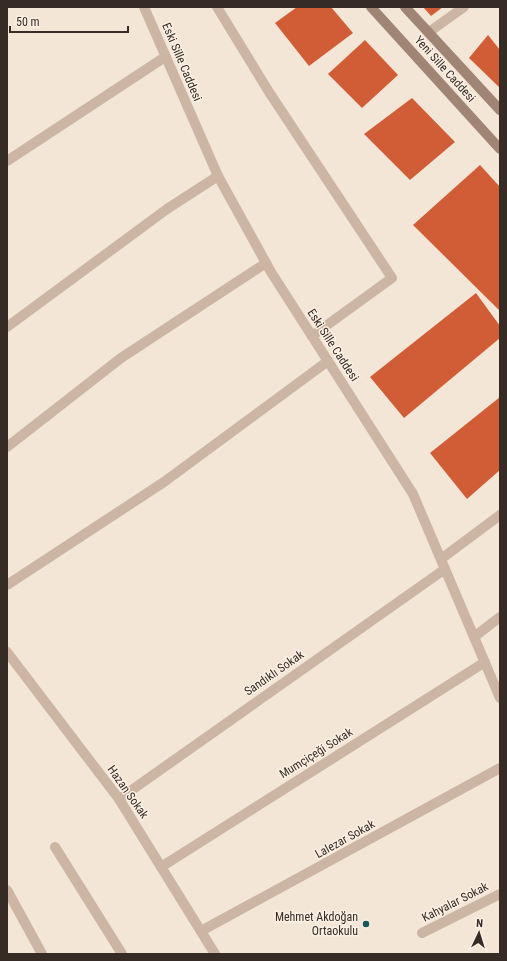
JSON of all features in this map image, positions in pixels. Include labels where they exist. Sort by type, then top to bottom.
[{"type":"main road","name":"Yeni Sille Caddesi","points":[[371,7],[500,149]]},
{"type":"main road","name":"Yeni Sille Caddesi","points":[[405,7],[500,110]]},
{"type":"street","name":"Eski Sille Caddesi","points":[[144,7],[218,176],[266,263],[413,494],[500,698]]},
{"type":"street","points":[[217,7],[269,92],[392,278],[312,336]]},
{"type":"street","points":[[429,32],[464,7]]},
{"type":"street","points":[[7,161],[166,57]]},
{"type":"street","points":[[7,327],[167,209],[218,176]]},
{"type":"street","points":[[7,447],[122,358],[266,263]]},
{"type":"street","points":[[7,585],[164,482],[328,361]]},
{"type":"street","name":"Sandıklı Sokak","points":[[119,798],[443,564],[500,515]]},
{"type":"street","points":[[474,637],[500,617]]},
{"type":"street","name":"Hazan Sokak","points":[[7,652],[119,798],[215,954]]},
{"type":"street","name":"Mumçiçeği Sokak","points":[[161,867],[484,662]]},
{"type":"street","name":"Lalezar Sokak","points":[[201,931],[500,768]]},
{"type":"street","points":[[55,847],[122,954]]},
{"type":"street","points":[[7,890],[42,954]]},
{"type":"street","name":"Kahyalar Sokak","points":[[422,933],[500,894]]},
{"type":"building","points":[[297,7],[331,7],[353,33],[309,66],[275,23]]},
{"type":"building","points":[[423,7],[443,7],[431,16]]},
{"type":"building","points":[[488,35],[500,50],[500,88],[469,58]]},
{"type":"building","points":[[365,40],[398,75],[362,108],[328,74]]},
{"type":"building","points":[[412,98],[455,142],[410,180],[364,134]]},
{"type":"building","points":[[480,165],[500,187],[500,311],[413,225]]},
{"type":"building","points":[[476,293],[500,326],[500,338],[404,418],[370,377]]},
{"type":"building","points":[[500,397],[500,470],[467,499],[430,453]]},
{"type":"place","name":"Mehmet Akdoğan Ortaokulu","points":[[366,924]]}]
